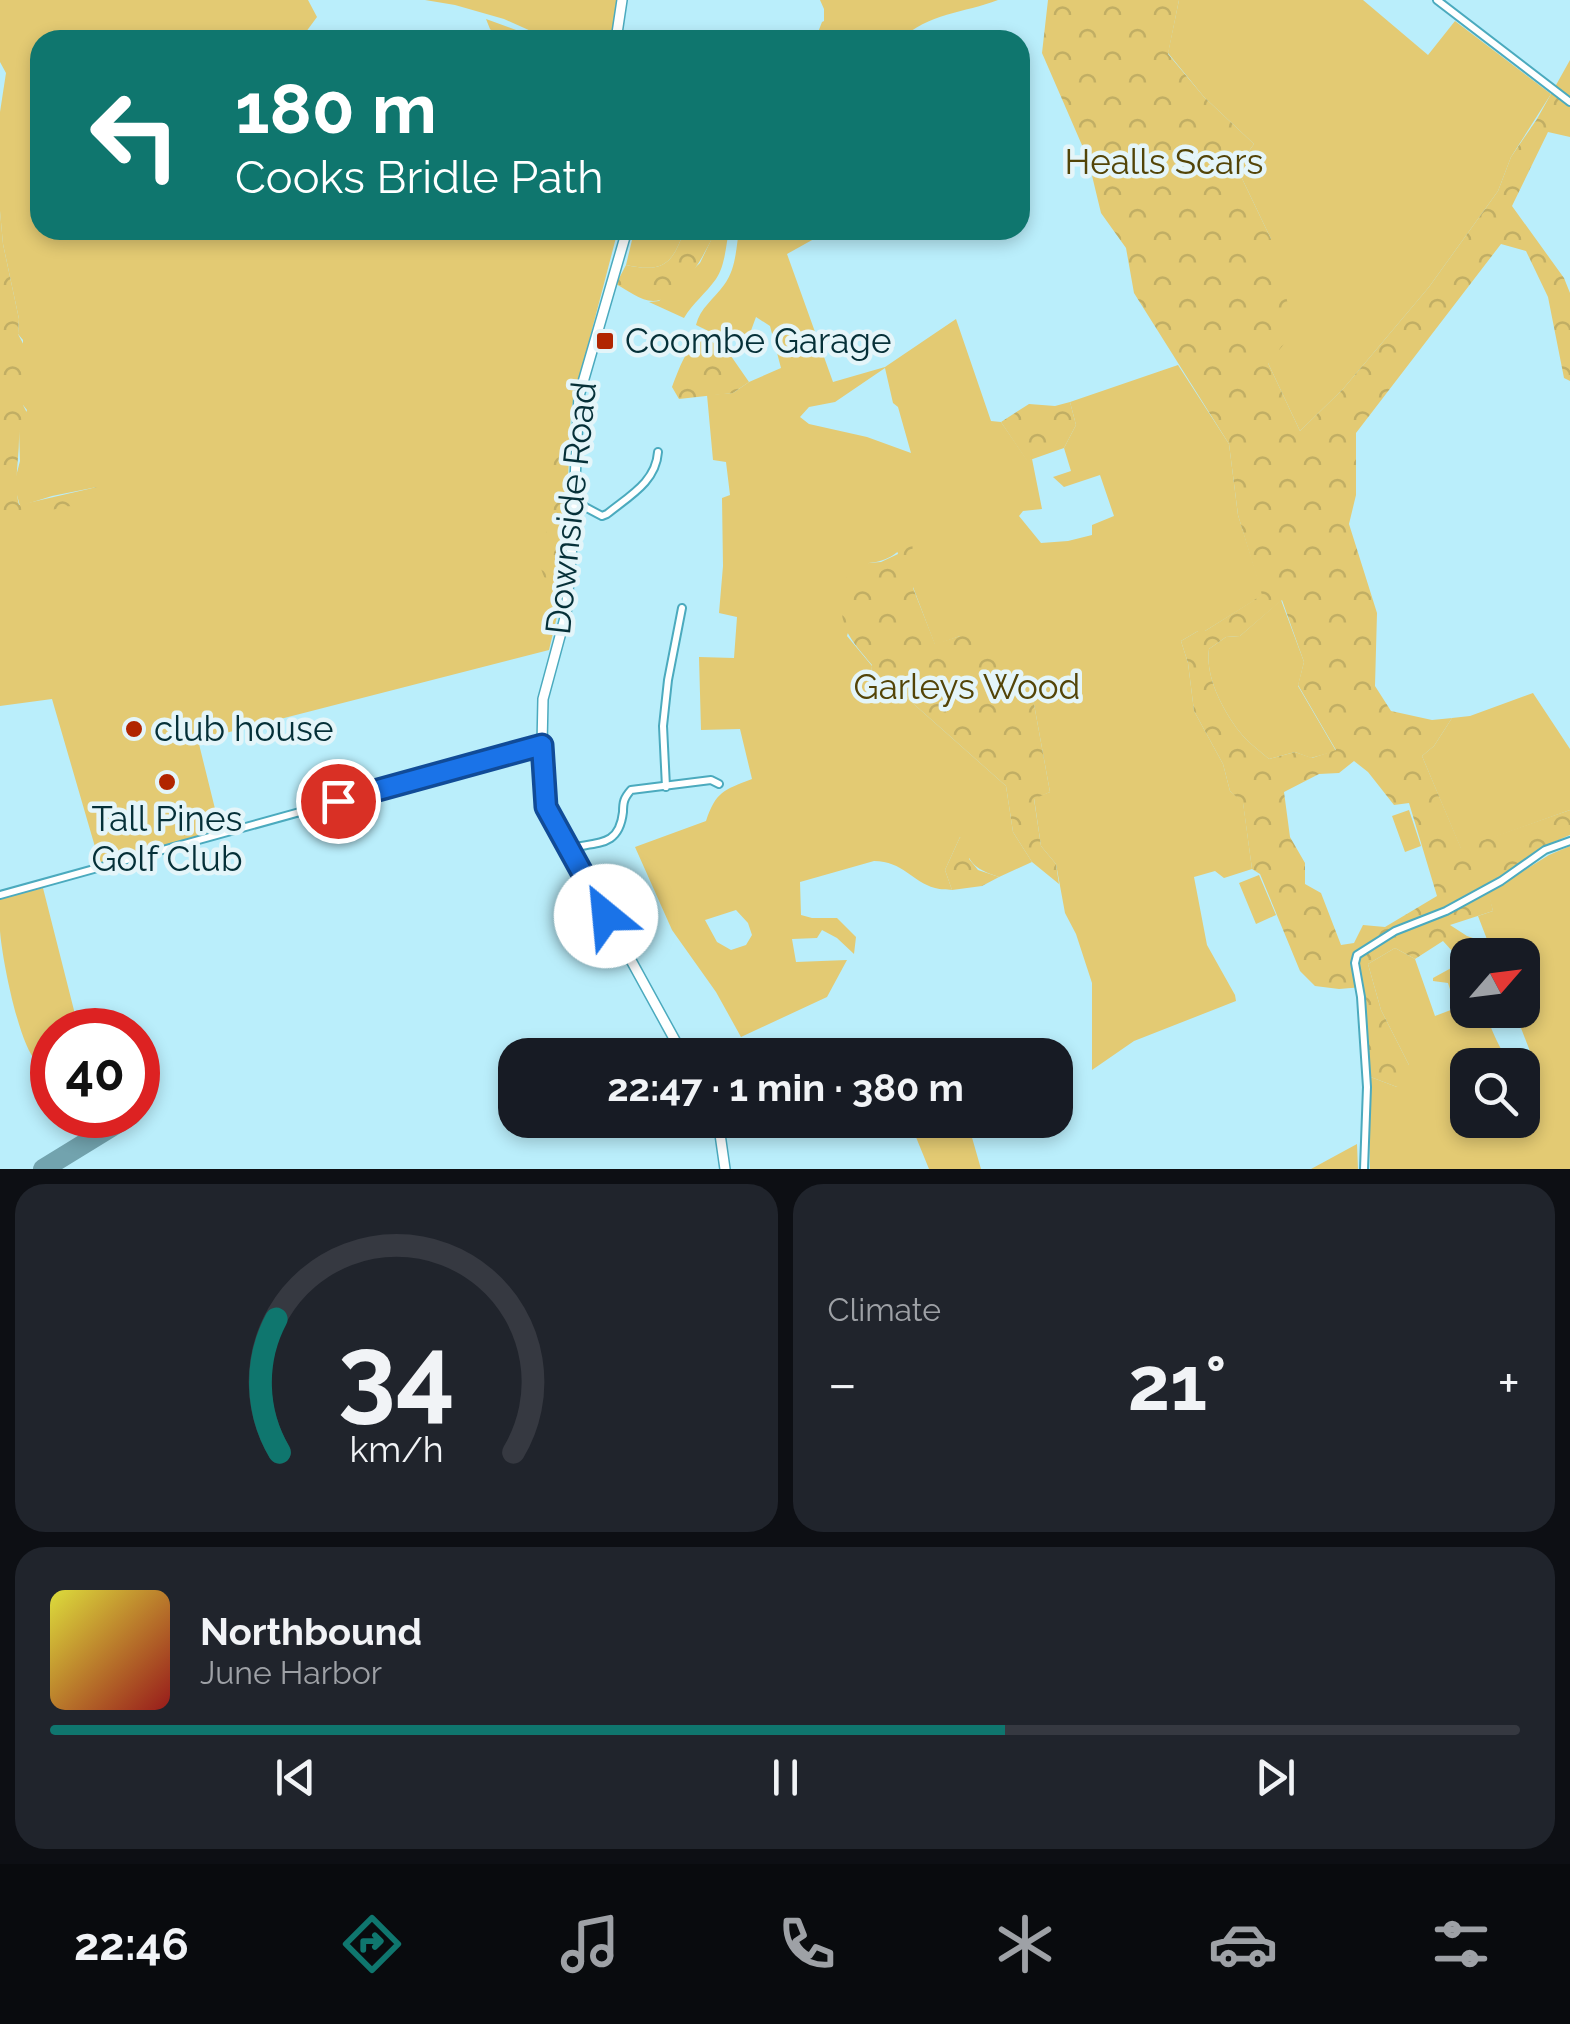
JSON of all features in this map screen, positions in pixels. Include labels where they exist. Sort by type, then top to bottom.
[{"type":"street","points":[[618,30],[622,0]]},
{"type":"street","points":[[1437,0],[1570,102]]},
{"type":"street","name":"Downside Road","points":[[625,240],[579,396],[566,614],[544,700],[542,745],[546,807],[674,1038]]},
{"type":"street","points":[[574,497],[597,514],[607,514],[648,482],[658,452]]},
{"type":"street","points":[[666,787],[662,726],[682,608]]},
{"type":"street","points":[[0,895],[542,745]]},
{"type":"street","points":[[569,848],[610,840],[621,828],[624,802],[631,790],[711,780],[720,784]]},
{"type":"street","points":[[1364,1169],[1367,1088],[1361,997],[1354,963],[1357,955],[1395,931],[1480,893],[1545,850],[1570,841]]},
{"type":"street","points":[[721,1138],[725,1169]]},
{"type":"green space","points":[[0,0],[308,0],[317,17],[307,30],[30,30],[30,240],[615,240],[571,410],[563,591],[549,650],[198,740],[220,829],[100,864],[52,699],[0,706],[0,371],[11,515],[97,487],[20,506],[14,484],[20,461],[19,431],[27,410],[23,405],[23,340],[18,334],[19,319],[0,211],[0,112],[6,73],[0,62]]},
{"type":"green space","points":[[425,0],[617,0],[613,30],[529,30],[455,5]]},
{"type":"green space","points":[[820,0],[998,0],[934,19],[913,30],[819,30],[824,9]]},
{"type":"green space","name":"Healls Scars","points":[[1048,0],[1179,0],[1168,54],[1204,97],[1254,144],[1237,168],[1271,239],[1295,331],[1268,363],[1300,431],[1343,389],[1429,287],[1498,191],[1511,157],[1570,60],[1570,137],[1548,132],[1512,206],[1564,278],[1570,293],[1570,381],[1564,378],[1548,297],[1526,251],[1501,244],[1356,433],[1356,495],[1349,524],[1377,613],[1375,686],[1391,711],[1432,720],[1452,718],[1434,746],[1422,756],[1461,848],[1570,810],[1570,835],[1540,848],[1489,893],[1493,911],[1450,925],[1473,938],[1450,938],[1450,949],[1443,941],[1415,959],[1395,948],[1368,964],[1381,1010],[1409,1065],[1411,1084],[1397,1087],[1368,1076],[1363,987],[1315,986],[1300,971],[1260,874],[1252,869],[1243,803],[1230,791],[1223,764],[1194,711],[1181,641],[1205,631],[1262,595],[1238,515],[1229,444],[1134,293],[1126,248],[1101,213],[1088,159],[1042,53]],"holes":[[[1282,600],[1304,662],[1298,685],[1336,750],[1312,758],[1295,752],[1269,759],[1242,735],[1216,693],[1209,649],[1226,637],[1240,636]],[[1354,761],[1394,805],[1409,803],[1437,896],[1385,927],[1363,925],[1354,943],[1341,945],[1321,893],[1305,884],[1305,863],[1290,837],[1284,792],[1319,774],[1339,773]]]},
{"type":"green space","points":[[1179,0],[1363,0],[1428,55],[1455,21],[1551,94],[1511,157],[1498,191],[1429,287],[1343,389],[1300,431],[1268,363],[1271,239],[1237,168],[1254,144],[1204,97],[1168,53]]},
{"type":"green space","points":[[486,19],[516,30],[491,30]]},
{"type":"green space","points":[[0,211],[19,319],[18,334],[31,359],[24,372],[23,405],[31,421],[28,429],[19,431],[19,505],[97,487],[107,495],[99,505],[61,507],[32,522],[0,517]]},
{"type":"green space","points":[[632,240],[680,240],[664,264],[649,268],[626,265]]},
{"type":"green space","points":[[680,240],[711,240],[683,284],[663,299],[648,301],[616,284],[626,265],[657,267],[675,251]]},
{"type":"green space","points":[[711,240],[727,240],[716,279],[684,318],[649,302],[659,301],[700,263]]},
{"type":"green space","points":[[737,240],[812,240],[787,254],[833,382],[885,367],[956,319],[991,421],[1001,422],[1027,460],[1032,459],[1042,509],[1023,511],[1019,516],[1041,543],[1092,535],[1092,525],[1114,516],[1100,475],[1064,487],[1053,477],[1071,471],[1064,448],[1076,425],[1070,402],[1178,365],[1229,444],[1238,515],[1263,595],[1205,631],[1181,641],[1194,711],[1223,764],[1230,791],[1243,802],[1252,869],[1224,878],[1215,871],[1194,877],[1207,945],[1236,1001],[1134,1041],[1092,1070],[1092,983],[1065,913],[1056,864],[1041,846],[1034,798],[1050,792],[1032,693],[960,636],[935,645],[913,587],[911,537],[893,555],[869,563],[847,636],[872,666],[870,681],[907,698],[1006,786],[1013,832],[1032,862],[999,877],[973,863],[960,837],[945,870],[952,890],[937,889],[893,864],[874,861],[800,882],[801,915],[837,918],[856,937],[854,954],[822,930],[817,938],[792,939],[796,962],[847,960],[827,997],[741,1037],[716,992],[672,930],[635,847],[706,821],[722,793],[752,779],[740,729],[701,730],[699,657],[734,658],[737,617],[719,613],[722,498],[730,495],[726,462],[713,460],[707,395],[733,393],[781,368],[770,326],[756,317],[749,336],[735,330],[725,339],[696,325],[733,266]],"holes":[[[885,368],[893,403],[898,407],[911,453],[867,437],[809,424],[800,417],[809,407],[835,402]],[[736,910],[748,923],[752,935],[746,945],[731,950],[717,942],[705,920]]]},
{"type":"green space","points":[[703,335],[731,356],[749,382],[733,393],[679,399],[672,387],[687,353]]},
{"type":"green space","points":[[1070,402],[1076,425],[1064,448],[1027,461],[1001,422],[1029,404],[1055,406]]},
{"type":"green space","points":[[555,447],[569,447],[563,591],[544,577],[539,563],[525,555],[516,541],[539,544],[546,539],[546,497]]},
{"type":"green space","name":"Garleys Wood","points":[[912,536],[913,557],[922,572],[913,588],[935,644],[987,632],[1032,693],[1050,792],[1034,799],[1041,846],[1056,864],[1059,884],[1032,862],[1013,832],[1006,786],[907,698],[896,696],[881,703],[872,696],[872,665],[845,627],[841,608],[843,580],[869,563],[898,554],[895,544]]},
{"type":"green space","points":[[1281,600],[1304,662],[1298,686],[1336,751],[1311,758],[1295,752],[1269,759],[1253,746],[1227,713],[1210,671],[1209,649],[1226,637],[1240,636]]},
{"type":"green space","points":[[1533,693],[1570,749],[1570,810],[1461,849],[1422,756],[1434,746],[1452,718],[1470,716]]},
{"type":"green space","points":[[1409,810],[1421,846],[1405,852],[1392,816]]},
{"type":"green space","points":[[960,837],[970,847],[969,859],[978,870],[999,877],[982,886],[952,890],[945,870]]},
{"type":"green space","points":[[1570,846],[1570,1169],[1370,1169],[1368,1076],[1397,1087],[1409,1065],[1381,1010],[1368,964],[1395,948],[1415,959],[1435,1016],[1450,1010],[1450,1028],[1492,1028],[1501,1048],[1450,1048],[1450,1138],[1540,1138],[1540,1048],[1529,1048],[1521,1028],[1540,1028],[1540,938],[1486,938],[1478,916],[1493,911],[1488,893]]},
{"type":"green space","points":[[1259,875],[1276,915],[1256,924],[1239,883]]},
{"type":"green space","points":[[43,888],[73,1008],[30,1008],[30,1053],[8,980],[0,931],[0,899]]},
{"type":"green space","points":[[1450,969],[1450,989],[1448,983],[1433,978]]},
{"type":"green space","points":[[916,1138],[972,1138],[981,1169],[929,1169]]},
{"type":"green space","points":[[1357,1144],[1358,1169],[1311,1169]]},
{"type":"taxiway","points":[[43,1169],[94,1138]]},
{"type":"place","name":"Coombe Garage","points":[[605,341]]},
{"type":"place","name":"club house","points":[[134,729]]},
{"type":"place","name":"Tall Pines Golf Club","points":[[167,782]]},
{"type":"route","points":[[338,801],[542,745],[546,807],[606,916]]}]
